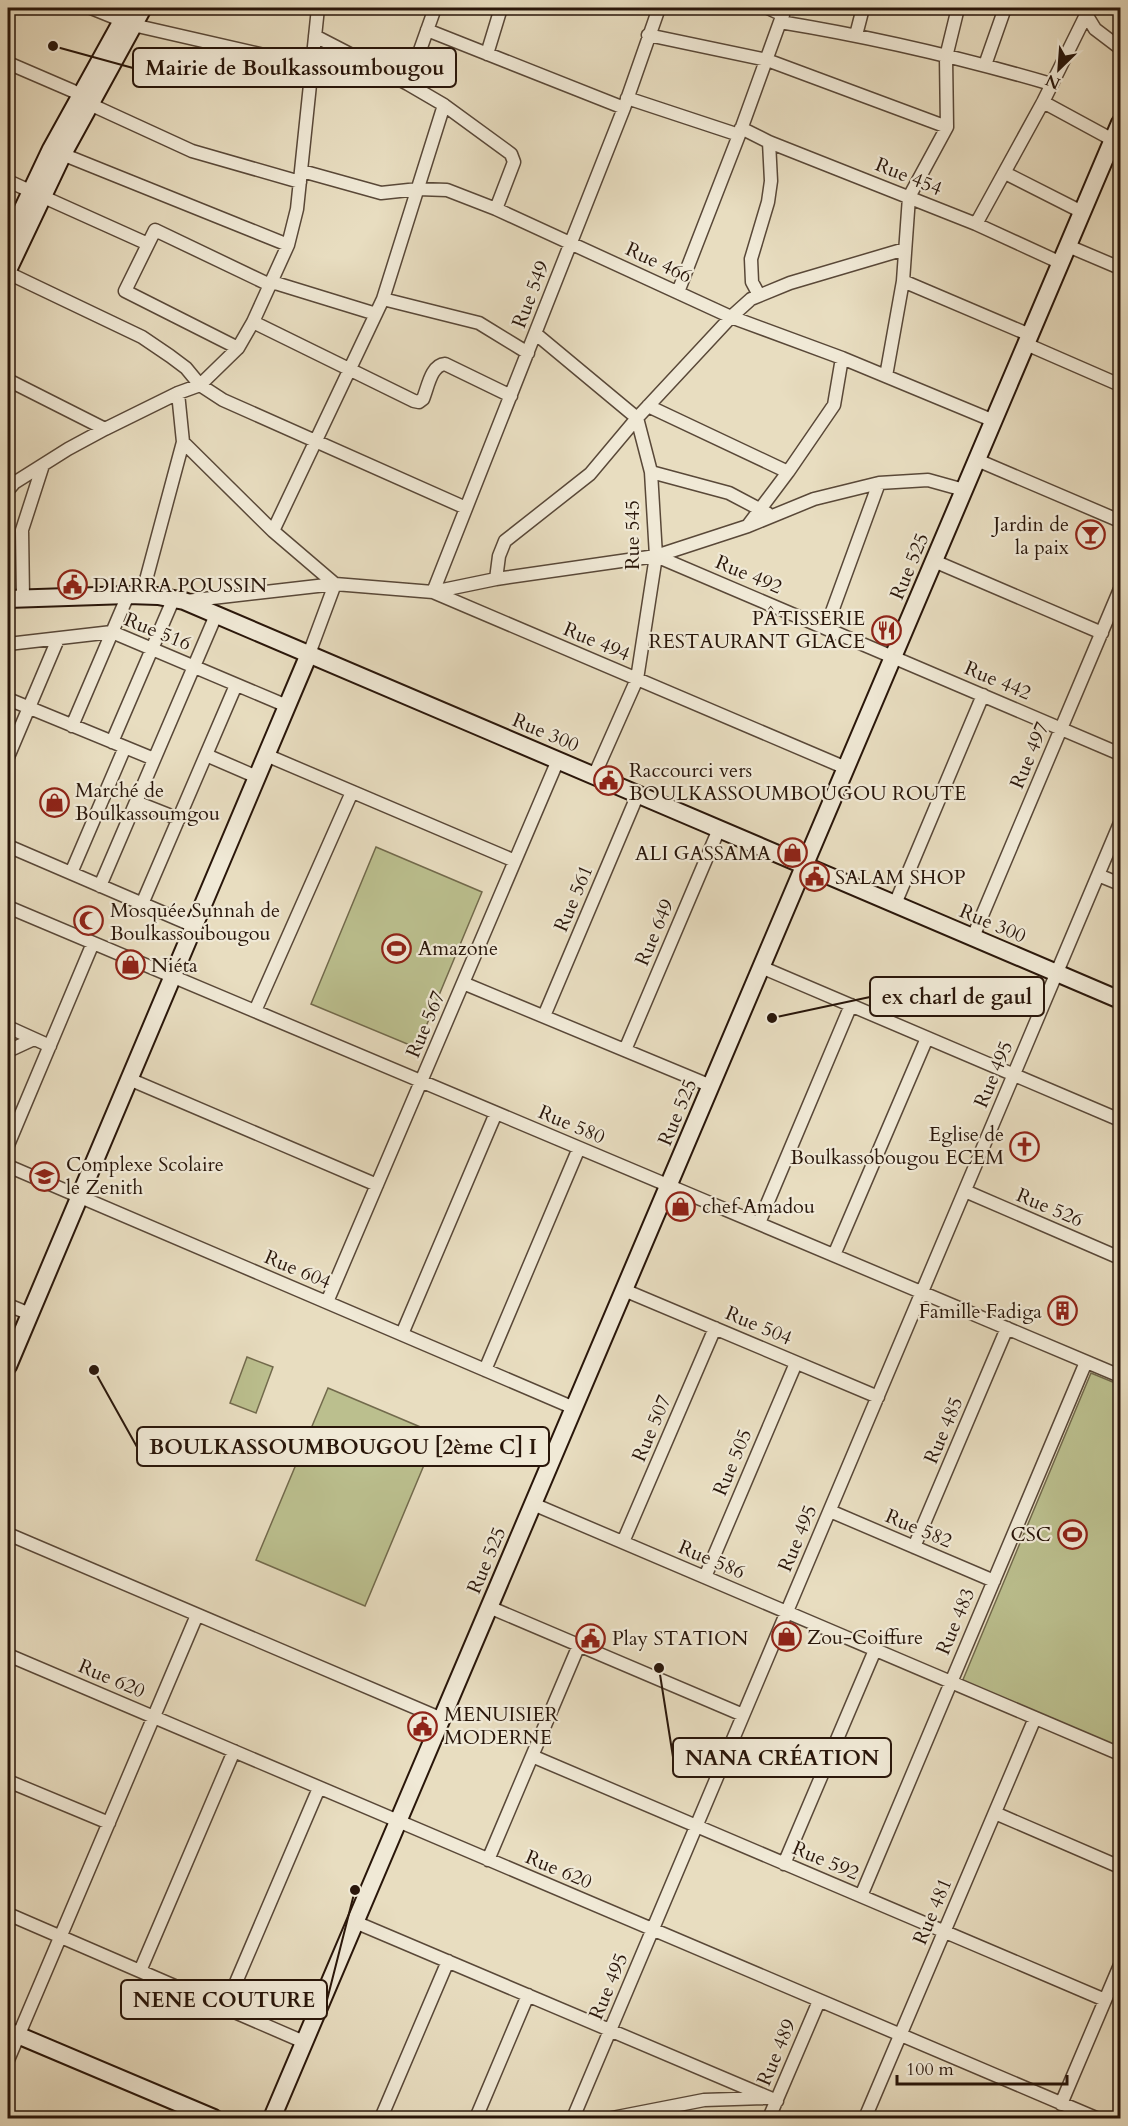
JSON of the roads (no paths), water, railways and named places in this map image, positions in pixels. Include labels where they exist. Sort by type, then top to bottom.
[{"type":"street","points":[[90,8],[312,66]]},
{"type":"street","points":[[8,240],[37,193],[80,98],[127,18],[143,8]]},
{"type":"street","points":[[8,490],[14,483],[105,429],[178,393],[200,385],[238,348],[288,245],[297,208],[318,8]]},
{"type":"street","points":[[408,84],[435,8]]},
{"type":"street","points":[[487,54],[501,8]]},
{"type":"street","name":"Rue 549","points":[[433,592],[536,334],[659,8]]},
{"type":"street","points":[[768,8],[783,15],[946,57],[985,64],[1051,84]]},
{"type":"street","points":[[856,34],[863,8]]},
{"type":"street","points":[[886,376],[903,281],[909,197],[947,127],[946,57],[958,8]]},
{"type":"street","points":[[985,64],[1005,8]]},
{"type":"street","points":[[1085,11],[1095,29],[1120,48]]},
{"type":"street","points":[[976,224],[1043,102],[1085,11]]},
{"type":"street","points":[[678,292],[783,15]]},
{"type":"street","name":"Rue 454","points":[[427,30],[625,103],[740,132],[769,142],[976,224],[1061,263]]},
{"type":"street","points":[[648,35],[767,60],[947,127]]},
{"type":"street","points":[[315,36],[444,105],[514,158],[496,209]]},
{"type":"street","name":"Rue 466","points":[[8,63],[192,152],[381,194],[418,189],[447,190],[496,209],[731,317],[842,358],[993,421]]},
{"type":"street","points":[[1043,102],[1113,140]]},
{"type":"street","points":[[273,531],[383,299],[444,105]]},
{"type":"street","name":"Rue 525","points":[[272,2118],[1120,123]]},
{"type":"street","points":[[759,295],[752,282],[751,259],[768,202],[771,181],[769,142]]},
{"type":"street","points":[[57,152],[288,245]]},
{"type":"street","points":[[1005,173],[1082,212]]},
{"type":"street","points":[[8,181],[148,244]]},
{"type":"street","points":[[37,193],[8,272],[142,337],[178,362],[200,385],[223,400],[466,508]]},
{"type":"street","points":[[238,348],[125,291],[155,230],[271,283],[376,314]]},
{"type":"street","points":[[1068,246],[1120,268]]},
{"type":"street","points":[[496,579],[499,556],[505,542],[590,474],[648,406],[731,317],[751,299],[790,283],[905,249]]},
{"type":"street","points":[[903,281],[1120,385]]},
{"type":"street","points":[[383,299],[479,323],[528,353]]},
{"type":"street","points":[[252,322],[414,401],[419,402],[423,399],[435,368],[439,364],[445,364],[510,396]]},
{"type":"street","points":[[536,334],[637,418]]},
{"type":"street","points":[[766,512],[788,472],[834,405],[842,358]]},
{"type":"street","points":[[8,380],[105,429]]},
{"type":"street","points":[[72,726],[112,632],[135,595],[183,441],[178,393]]},
{"type":"street","points":[[648,406],[788,472]]},
{"type":"street","name":"Rue 545","points":[[594,776],[637,679],[656,556],[651,472],[637,418]]},
{"type":"street","points":[[183,441],[273,531],[335,584]]},
{"type":"street","points":[[977,460],[1120,521]]},
{"type":"street","points":[[15,599],[22,530],[43,465]]},
{"type":"street","points":[[651,472],[729,493],[766,512]]},
{"type":"street","points":[[112,742],[152,649],[178,600],[335,584],[433,592],[496,579],[656,556],[748,526],[766,512],[879,483],[928,480],[964,490]]},
{"type":"street","points":[[826,628],[879,483]]},
{"type":"street","name":"Rue 492","points":[[656,556],[893,657]]},
{"type":"street","points":[[934,561],[1102,633]]},
{"type":"street","points":[[8,1366],[309,654],[335,584]]},
{"type":"street","name":"Rue 497","points":[[973,937],[1120,589]]},
{"type":"street","name":"Rue 494","points":[[433,592],[846,768]]},
{"type":"street","name":"Rue 300","points":[[15,599],[135,595],[178,600],[1120,1000]]},
{"type":"street","points":[[100,886],[216,615]]},
{"type":"street","name":"Rue 516","points":[[9,647],[112,632],[286,706]]},
{"type":"street","points":[[8,757],[58,639]]},
{"type":"street","name":"Rue 442","points":[[893,657],[1120,754]]},
{"type":"street","points":[[142,904],[236,685]]},
{"type":"street","points":[[895,903],[983,695]]},
{"type":"street","points":[[8,699],[154,759]]},
{"type":"street","points":[[71,873],[125,747]]},
{"type":"street","points":[[206,755],[257,777]]},
{"type":"street","points":[[266,755],[515,861]]},
{"type":"street","name":"Rue 567","points":[[327,1302],[558,760]]},
{"type":"street","points":[[255,1011],[352,792]]},
{"type":"street","name":"Rue 561","points":[[544,1016],[638,794]]},
{"type":"street","points":[[136,802],[178,819]]},
{"type":"street","name":"Rue 495","points":[[573,2118],[1120,823]]},
{"type":"street","name":"Rue 649","points":[[625,1050],[719,829]]},
{"type":"street","points":[[8,846],[194,926]]},
{"type":"street","points":[[1098,875],[1120,884]]},
{"type":"street","name":"Rue 580","points":[[8,907],[1120,1376]]},
{"type":"street","points":[[8,1144],[11,1125],[50,1046],[93,943]]},
{"type":"street","points":[[761,967],[1120,1120]]},
{"type":"street","points":[[463,983],[711,1086]]},
{"type":"street","points":[[759,1223],[851,1005]]},
{"type":"street","points":[[8,1028],[50,1046]]},
{"type":"street","points":[[834,1255],[927,1038]]},
{"type":"street","points":[[8,1051],[33,1039]]},
{"type":"street","points":[[129,1079],[377,1185]]},
{"type":"street","points":[[402,1334],[496,1113]]},
{"type":"street","points":[[485,1370],[579,1148]]},
{"type":"street","name":"Rue 604","points":[[8,1166],[574,1408]]},
{"type":"street","name":"Rue 526","points":[[964,1191],[1120,1258]]},
{"type":"street","name":"Rue 504","points":[[624,1290],[878,1397]]},
{"type":"street","points":[[8,1305],[30,1314]]},
{"type":"street","name":"Rue 507","points":[[623,1542],[715,1328]]},
{"type":"street","name":"Rue 485","points":[[914,1547],[1007,1328]]},
{"type":"street","name":"Rue 483","points":[[861,1896],[1086,1362]]},
{"type":"street","name":"Rue 505","points":[[705,1577],[796,1363]]},
{"type":"street","name":"Rue 586","points":[[533,1504],[1120,1754]]},
{"type":"street","name":"Rue 582","points":[[830,1511],[994,1581]]},
{"type":"street","points":[[8,1534],[441,1719]]},
{"type":"street","points":[[489,1607],[743,1715]]},
{"type":"street","points":[[8,2060],[13,2033],[60,1937],[197,1615]]},
{"type":"street","points":[[488,1860],[579,1645]]},
{"type":"street","points":[[784,1864],[875,1650]]},
{"type":"street","name":"Rue 620","points":[[8,1655],[1096,2118]]},
{"type":"street","name":"Rue 481","points":[[865,2118],[1035,1718]]},
{"type":"street","points":[[140,1971],[234,1751]]},
{"type":"street","name":"Rue 592","points":[[532,1756],[1105,2000]]},
{"type":"street","points":[[8,1781],[109,1823]]},
{"type":"street","points":[[225,2008],[319,1788]]},
{"type":"street","points":[[995,1813],[1120,1867]]},
{"type":"street","points":[[8,1914],[304,2042]]},
{"type":"street","points":[[355,1922],[773,2099]]},
{"type":"street","points":[[381,2118],[448,1961]]},
{"type":"street","points":[[1061,2104],[1120,1965]]},
{"type":"street","points":[[476,2118],[528,1995]]},
{"type":"street","name":"Rue 489","points":[[769,2118],[773,2099],[819,2001]]},
{"type":"street","points":[[13,2033],[214,2118]]},
{"type":"street","points":[[612,2118],[704,2100],[773,2099]]},
{"type":"place","name":"Mairie de Boulkassoumbougou","points":[[53,46]]},
{"type":"place","name":"Jardin de la paix","points":[[1090,535]]},
{"type":"place","name":"DIARRA POUSSIN","points":[[72,585]]},
{"type":"place","name":"PÂTISSERIE RESTAURANT GLACE","points":[[886,630]]},
{"type":"place","name":"Raccourci vers BOULKASSOUMBOUGOU ROUTE","points":[[608,781]]},
{"type":"place","name":"Marché de Boulkassoumgou","points":[[54,802]]},
{"type":"place","name":"ALI GASSAMA","points":[[792,853]]},
{"type":"place","name":"SALAM SHOP","points":[[814,877]]},
{"type":"place","name":"Mosquée Sunnah de Boulkassoubougou","points":[[89,921]]},
{"type":"place","name":"Amazone","points":[[397,948]]},
{"type":"place","name":"Niéta","points":[[130,965]]},
{"type":"place","name":"ex charl de gaul","points":[[772,1018]]},
{"type":"place","name":"Eglise de Boulkassobougou ECEM","points":[[1025,1146]]},
{"type":"place","name":"Complexe Scolaire le Zenith","points":[[45,1176]]},
{"type":"place","name":"chef Amadou","points":[[681,1206]]},
{"type":"place","name":"Famille Fadiga","points":[[1063,1311]]},
{"type":"place","name":"BOULKASSOUMBOUGOU [2ème C] I","points":[[94,1370]]},
{"type":"place","name":"CSC","points":[[1072,1534]]},
{"type":"place","name":"Zou-Coiffure","points":[[786,1637]]},
{"type":"place","name":"Play STATION","points":[[591,1638]]},
{"type":"place","name":"NANA CRÉATION","points":[[659,1668]]},
{"type":"place","name":"MENUISIER MODERNE","points":[[423,1726]]},
{"type":"place","name":"NENE COUTURE","points":[[355,1890]]}]
